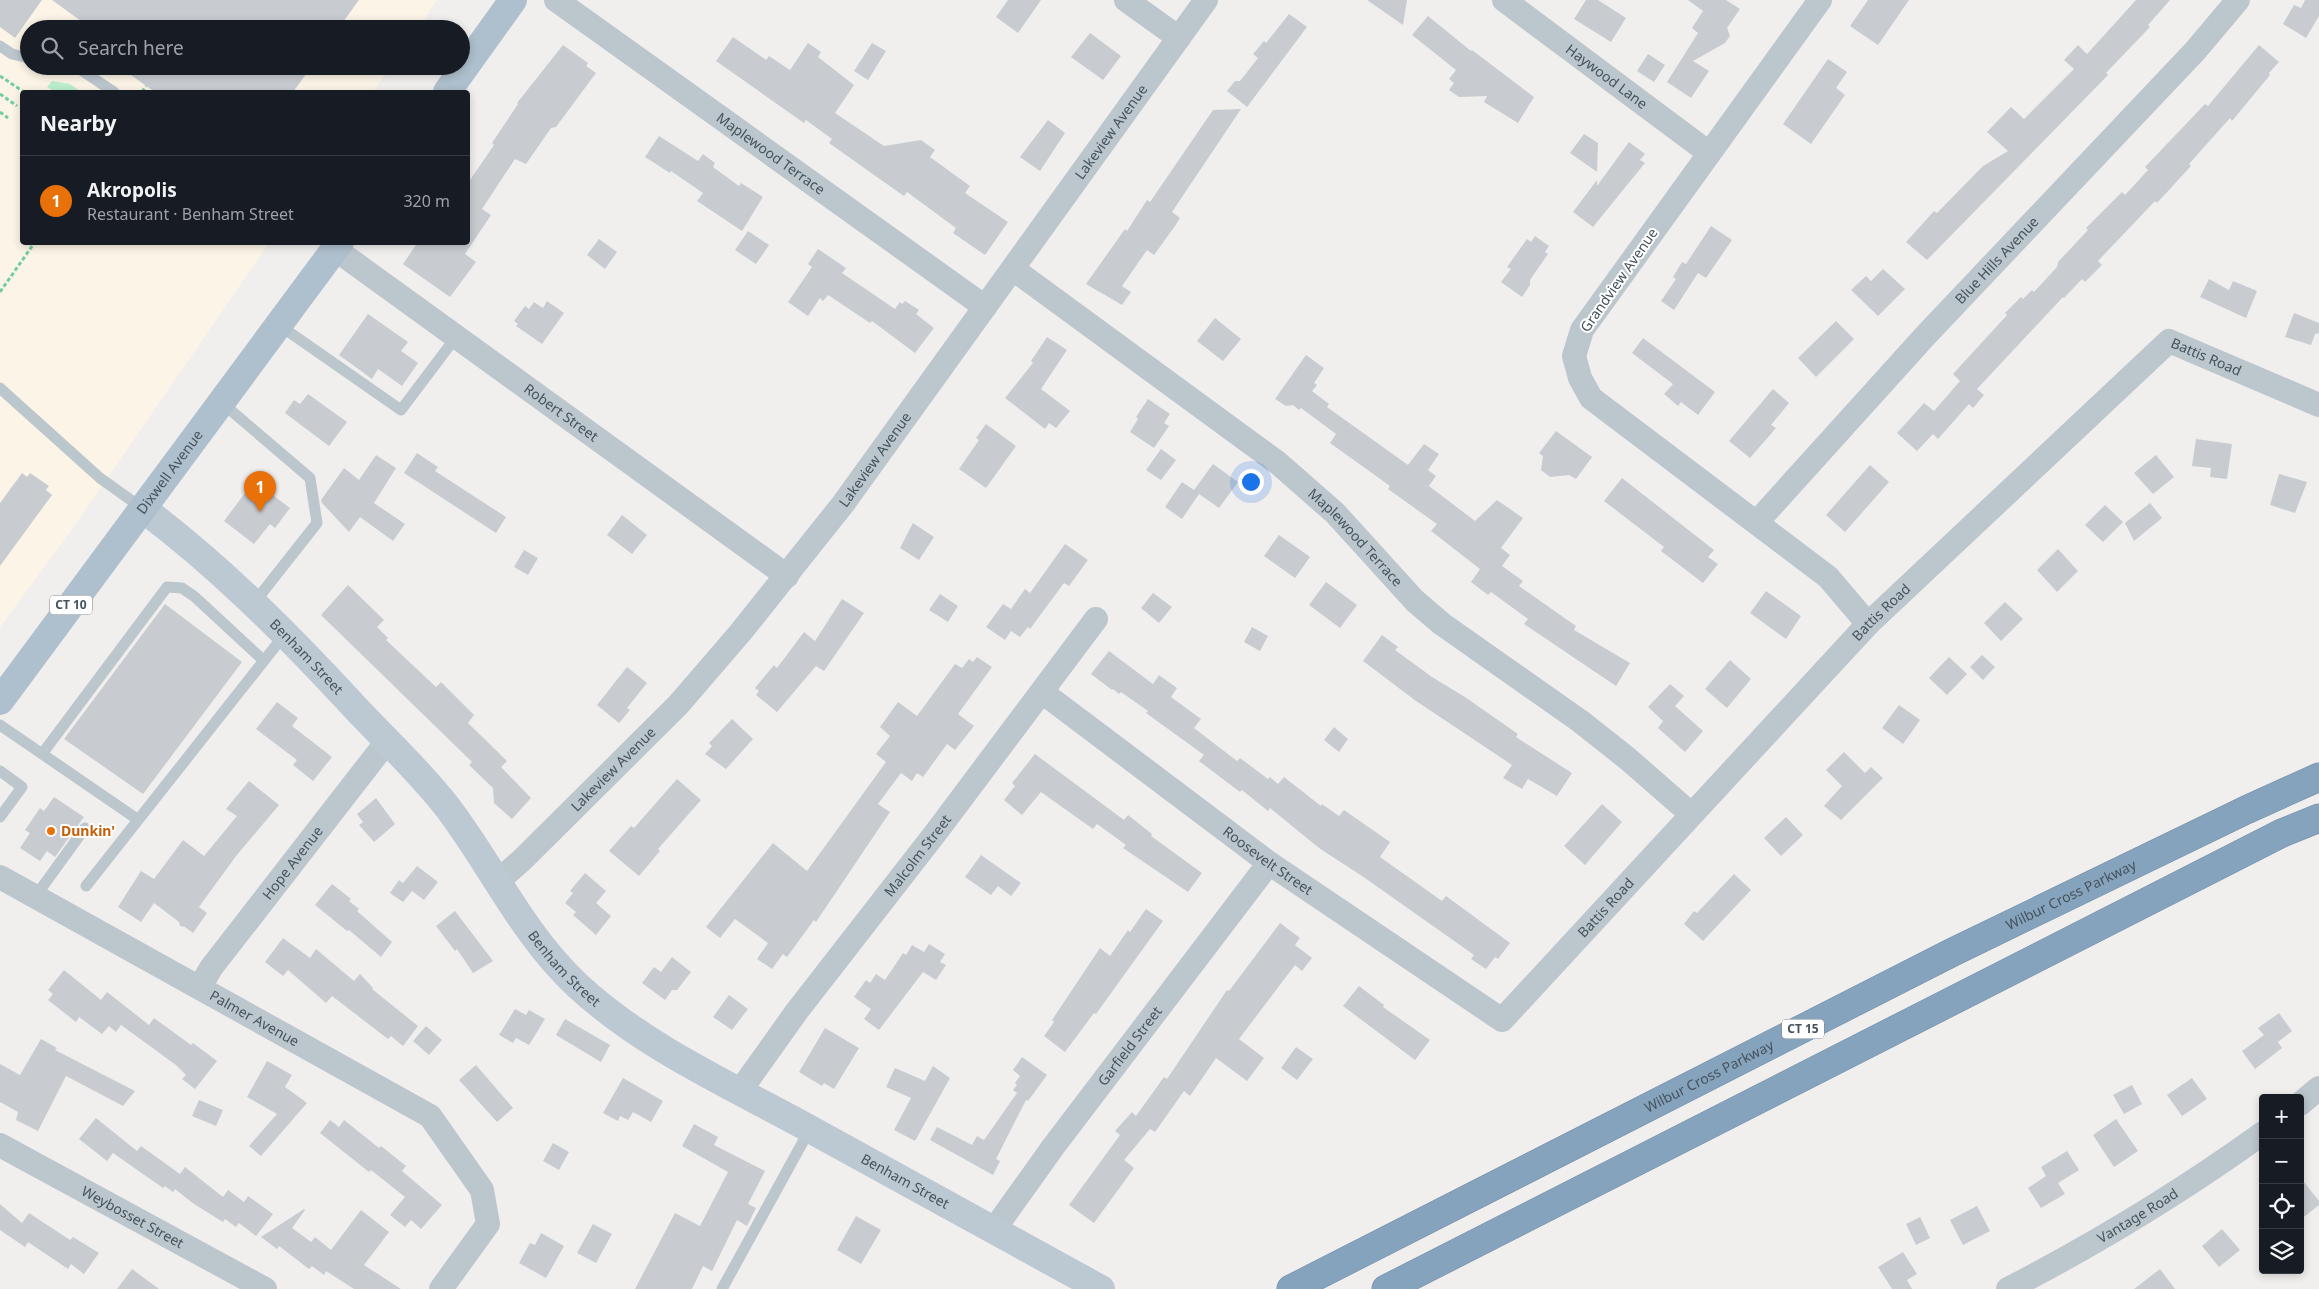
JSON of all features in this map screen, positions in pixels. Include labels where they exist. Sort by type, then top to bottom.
[{"type":"highway","name":"Wilbur Cross Parkway","points":[[1290,1289],[1953,952],[2237,814],[2319,777]]},
{"type":"highway","points":[[1386,1289],[2255,847],[2319,818]]},
{"type":"main road","points":[[470,60],[513,0]]},
{"type":"main road","points":[[448,90],[459,75]]},
{"type":"main road","name":"Dixwell Avenue","points":[[0,701],[338,246]]},
{"type":"main road","name":"Benham Street","points":[[142,508],[181,537],[286,633],[428,782],[450,810],[519,916],[553,959],[576,984],[604,1008],[664,1049],[1101,1289]]},
{"type":"street","name":"Maplewood Terrace","points":[[556,0],[985,307]]},
{"type":"street","points":[[1126,0],[1179,38]]},
{"type":"street","name":"Lakeview Avenue","points":[[497,882],[522,860],[678,705],[787,576],[844,504],[1206,0]]},
{"type":"street","name":"Haywood Lane","points":[[1504,0],[1528,7],[1709,153]]},
{"type":"street","name":"Grandview Avenue","points":[[1820,0],[1582,330],[1574,356],[1580,378],[1591,398],[1828,576],[1868,624]]},
{"type":"street","name":"Blue Hills Avenue","points":[[1757,522],[1926,335],[2195,52],[2238,0]]},
{"type":"street","name":"Robert Street","points":[[338,246],[456,337],[787,576]]},
{"type":"street","name":"Maplewood Terrace","points":[[1013,269],[1278,463],[1335,513],[1415,601],[1442,624],[1580,721],[1628,759],[1691,814]]},
{"type":"street","name":"Battis Road","points":[[1502,1020],[1868,624],[2169,341],[2319,405]]},
{"type":"street","name":"Malcolm Street","points":[[740,1091],[797,1011],[1096,619]]},
{"type":"street","name":"Roosevelt Street","points":[[1042,692],[1269,863],[1502,1020]]},
{"type":"street","name":"Hope Avenue","points":[[200,987],[211,968],[388,740]]},
{"type":"street","name":"Garfield Street","points":[[994,1231],[1008,1207],[1269,863]]},
{"type":"street","name":"Palmer Avenue","points":[[0,878],[430,1116],[482,1190],[488,1224],[441,1289]]},
{"type":"street","points":[[2304,1101],[2319,1088]]},
{"type":"street","name":"Vantage Road","points":[[2008,1289],[2086,1249],[2152,1209],[2259,1136]]},
{"type":"street","name":"Weybosset Street","points":[[0,1145],[265,1289]]},
{"type":"lane","points":[[0,46],[12,54],[20,56]]},
{"type":"lane","points":[[89,75],[111,90]]},
{"type":"lane","points":[[279,325],[401,410],[456,337]]},
{"type":"lane","points":[[0,388],[100,478],[142,508]]},
{"type":"lane","points":[[221,402],[310,478],[318,524],[254,604]]},
{"type":"lane","points":[[42,754],[167,587],[182,588],[195,597],[264,660]]},
{"type":"lane","points":[[86,886],[286,633]]},
{"type":"lane","points":[[0,725],[138,820]]},
{"type":"lane","points":[[0,771],[22,787],[0,817]]},
{"type":"lane","points":[[35,897],[85,828]]},
{"type":"lane","points":[[722,1289],[810,1129]]},
{"type":"path","points":[[3,69],[0,75],[21,90]]},
{"type":"path","points":[[143,90],[146,86]]},
{"type":"path","points":[[0,94],[17,106]]},
{"type":"path","points":[[0,112],[8,118]]},
{"type":"path","points":[[0,292],[33,245]]},
{"type":"shaded area","points":[[0,0],[437,0],[423,20],[20,20],[20,75],[385,75],[374,90],[20,90],[20,245],[268,245],[68,535],[0,627]]},
{"type":"green space","points":[[52,81],[70,84],[78,90],[52,90],[47,87]]},
{"type":"building","points":[[0,0],[42,0],[28,20],[20,20],[20,31],[15,38],[0,27]]},
{"type":"building","points":[[52,0],[359,0],[345,20],[80,20]]},
{"type":"building","points":[[1008,0],[1041,0],[1018,33],[996,17]]},
{"type":"building","points":[[1367,0],[1407,0],[1403,25]]},
{"type":"building","points":[[1586,0],[1598,0],[1626,18],[1611,42],[1574,19]]},
{"type":"building","points":[[1688,0],[1726,0],[1740,9],[1727,28],[1730,36],[1725,43],[1693,61],[1709,71],[1691,98],[1667,82],[1698,33],[1692,28],[1703,11]]},
{"type":"building","points":[[1868,0],[1909,0],[1878,45],[1850,26]]},
{"type":"building","points":[[2136,0],[2170,0],[2148,25],[2150,27],[2106,73],[2108,75],[1927,260],[1906,242],[1934,211],[1937,213],[1983,166],[2008,151],[1987,132],[2011,107],[2024,119],[2074,69],[2064,60],[2078,45],[2087,54]]},
{"type":"building","points":[[2305,0],[2319,0],[2319,16],[2306,38],[2283,24],[2294,5],[2301,8]]},
{"type":"building","points":[[1289,14],[1307,27],[1247,107],[1227,91],[1235,81],[1240,81],[1258,58],[1253,54],[1264,41],[1266,43]]},
{"type":"building","points":[[1428,16],[1471,51],[1534,97],[1518,123],[1484,102],[1487,96],[1459,97],[1449,90],[1454,83],[1449,79],[1456,70],[1412,35]]},
{"type":"building","points":[[1090,33],[1121,56],[1103,80],[1071,57]]},
{"type":"building","points":[[733,37],[766,60],[769,56],[790,70],[808,43],[821,52],[818,57],[854,85],[835,113],[884,146],[921,140],[935,150],[930,157],[970,186],[965,193],[1008,222],[985,255],[953,233],[956,228],[907,192],[904,196],[829,143],[832,139],[806,120],[804,123],[716,61]]},
{"type":"building","points":[[872,43],[886,51],[868,80],[854,71]]},
{"type":"building","points":[[563,45],[588,63],[586,66],[596,73],[556,127],[551,128],[526,164],[515,159],[482,209],[491,215],[465,254],[476,262],[450,297],[403,264],[416,245],[470,245],[470,180],[494,145],[492,143],[517,103]]},
{"type":"building","points":[[2259,45],[2279,62],[2232,121],[2230,118],[2189,164],[2191,166],[2157,203],[2155,201],[2098,261],[2102,265],[2085,282],[2082,279],[2063,297],[1977,389],[1984,395],[1973,408],[1969,404],[1938,439],[1933,434],[1917,451],[1897,433],[1924,403],[1934,411],[1960,381],[1953,374],[2007,315],[2005,313],[2021,297],[2023,299],[2032,290],[2034,292],[2057,267],[2058,262],[2088,230],[2086,228],[2122,192],[2125,195],[2148,170],[2145,167],[2205,104],[2208,106]]},
{"type":"building","points":[[1648,54],[1665,65],[1654,82],[1637,71]]},
{"type":"building","points":[[1828,59],[1847,72],[1836,88],[1845,95],[1811,144],[1783,124]]},
{"type":"building","points":[[131,75],[305,75],[294,90],[152,90]]},
{"type":"building","points":[[1241,109],[1172,212],[1180,218],[1175,226],[1154,255],[1147,250],[1122,286],[1131,292],[1122,305],[1086,284],[1125,229],[1127,231],[1147,200],[1150,202],[1213,110]]},
{"type":"building","points":[[1048,120],[1065,133],[1040,171],[1020,157]]},
{"type":"building","points":[[1584,134],[1598,143],[1597,172],[1570,153]]},
{"type":"building","points":[[659,136],[698,161],[703,154],[715,163],[713,167],[739,186],[741,183],[763,197],[742,231],[697,201],[703,193],[671,171],[670,173],[645,157]]},
{"type":"building","points":[[1629,142],[1645,154],[1640,160],[1645,163],[1593,227],[1573,212],[1597,180],[1597,186]]},
{"type":"building","points":[[1711,226],[1732,240],[1706,278],[1698,273],[1674,310],[1661,301],[1676,279],[1673,277],[1682,262],[1686,264]]},
{"type":"building","points":[[748,231],[769,245],[756,264],[735,250]]},
{"type":"building","points":[[1535,236],[1549,246],[1545,252],[1548,254],[1530,280],[1530,285],[1522,297],[1501,282],[1511,269],[1507,267],[1527,239],[1531,242]]},
{"type":"building","points":[[599,239],[617,252],[605,269],[587,255]]},
{"type":"building","points":[[818,249],[846,268],[842,273],[895,309],[900,302],[902,304],[905,301],[919,310],[916,314],[934,328],[915,353],[872,321],[870,323],[828,295],[823,301],[820,298],[808,316],[788,302],[812,267],[808,264]]},
{"type":"building","points":[[1883,269],[1905,289],[1878,316],[1851,290],[1866,276],[1871,281]]},
{"type":"building","points":[[2209,279],[2229,290],[2233,281],[2257,291],[2246,318],[2200,297]]},
{"type":"building","points":[[547,301],[564,313],[542,344],[516,326],[518,324],[514,321],[525,306],[529,309],[534,302],[543,308]]},
{"type":"building","points":[[2294,313],[2319,323],[2319,333],[2315,334],[2311,345],[2285,337]]},
{"type":"building","points":[[368,314],[408,342],[401,351],[418,363],[402,386],[378,369],[372,379],[339,355]]},
{"type":"building","points":[[1215,318],[1241,339],[1223,361],[1197,341]]},
{"type":"building","points":[[1836,321],[1854,339],[1816,377],[1798,358]]},
{"type":"building","points":[[1047,337],[1067,350],[1041,389],[1070,411],[1056,428],[1049,423],[1045,429],[1005,398],[1033,363],[1031,361]]},
{"type":"building","points":[[1643,338],[1715,392],[1698,415],[1681,402],[1678,406],[1664,394],[1673,384],[1632,353]]},
{"type":"building","points":[[1306,355],[1324,368],[1314,383],[1317,385],[1312,391],[1329,404],[1327,407],[1408,465],[1424,444],[1439,454],[1428,470],[1436,476],[1429,486],[1475,521],[1497,500],[1523,518],[1501,548],[1510,555],[1502,566],[1523,581],[1519,586],[1576,626],[1574,630],[1630,663],[1616,686],[1524,624],[1528,619],[1491,592],[1488,595],[1471,582],[1480,569],[1431,531],[1437,524],[1388,489],[1390,486],[1330,443],[1336,434],[1301,408],[1299,410],[1293,405],[1286,406],[1275,399]]},
{"type":"building","points":[[1773,389],[1789,403],[1771,425],[1776,428],[1750,458],[1729,441]]},
{"type":"building","points":[[308,394],[347,422],[329,446],[285,413],[294,400],[300,404]]},
{"type":"building","points":[[1148,399],[1170,414],[1164,423],[1169,426],[1154,448],[1130,432],[1138,419],[1136,417]]},
{"type":"building","points":[[986,424],[1016,446],[986,488],[959,469],[979,440],[976,438]]},
{"type":"building","points":[[1556,431],[1592,457],[1576,479],[1569,475],[1550,477],[1541,470],[1543,456],[1539,453]]},
{"type":"building","points":[[2196,439],[2232,444],[2227,479],[2210,477],[2211,468],[2192,466]]},
{"type":"building","points":[[1161,449],[1176,460],[1161,480],[1146,470]]},
{"type":"building","points":[[417,453],[438,467],[435,471],[506,517],[496,533],[404,473]]},
{"type":"building","points":[[376,455],[396,468],[374,503],[405,524],[393,541],[360,517],[349,532],[321,500],[344,468],[359,480]]},
{"type":"building","points":[[2156,455],[2174,477],[2153,494],[2134,473]]},
{"type":"building","points":[[1213,464],[1238,482],[1219,508],[1199,494],[1182,519],[1165,507],[1182,482],[1194,490]]},
{"type":"building","points":[[1870,465],[1889,482],[1845,532],[1826,515]]},
{"type":"building","points":[[22,473],[27,477],[30,473],[49,486],[46,490],[52,495],[0,566],[0,503]]},
{"type":"building","points":[[2279,474],[2307,482],[2295,513],[2270,505]]},
{"type":"building","points":[[1622,478],[1714,550],[1708,557],[1718,564],[1703,583],[1661,551],[1664,547],[1604,501]]},
{"type":"building","points":[[254,481],[290,508],[275,528],[270,524],[254,544],[224,521]]},
{"type":"building","points":[[2150,503],[2162,518],[2134,541],[2125,523]]},
{"type":"building","points":[[2105,505],[2123,522],[2103,542],[2085,525]]},
{"type":"building","points":[[622,515],[647,535],[632,554],[607,535]]},
{"type":"building","points":[[913,523],[934,537],[919,560],[900,548]]},
{"type":"building","points":[[1279,535],[1310,557],[1295,578],[1264,556]]},
{"type":"building","points":[[1065,544],[1088,560],[1069,586],[1064,583],[1030,629],[1028,627],[1020,637],[1011,631],[1005,640],[986,627],[1003,604],[1011,609],[1025,589],[1030,593]]},
{"type":"building","points":[[2058,549],[2078,571],[2057,592],[2037,570]]},
{"type":"building","points":[[524,550],[538,558],[528,575],[514,567]]},
{"type":"building","points":[[1326,582],[1357,605],[1340,628],[1309,605]]},
{"type":"building","points":[[348,585],[384,620],[377,627],[388,638],[386,640],[436,687],[441,682],[474,715],[468,723],[507,761],[501,767],[531,798],[512,819],[494,803],[493,788],[469,765],[472,762],[321,615]]},
{"type":"building","points":[[1766,591],[1801,616],[1786,639],[1750,613]]},
{"type":"building","points":[[1153,593],[1172,607],[1159,623],[1141,608]]},
{"type":"building","points":[[940,594],[958,606],[948,622],[929,610]]},
{"type":"building","points":[[842,599],[864,613],[824,671],[816,666],[777,712],[756,695],[759,691],[755,688],[774,665],[777,668],[804,632],[815,641]]},
{"type":"building","points":[[2005,602],[2023,619],[2001,641],[1984,623]]},
{"type":"building","points":[[165,604],[242,662],[143,794],[64,739]]},
{"type":"building","points":[[1252,627],[1268,636],[1260,651],[1244,642]]},
{"type":"building","points":[[1382,635],[1398,647],[1395,650],[1432,677],[1465,697],[1518,734],[1516,737],[1572,773],[1557,796],[1528,779],[1522,789],[1503,778],[1512,765],[1416,701],[1363,661]]},
{"type":"building","points":[[1109,651],[1153,684],[1159,675],[1177,688],[1171,697],[1201,719],[1194,728],[1237,761],[1240,758],[1268,779],[1270,777],[1278,784],[1284,777],[1321,806],[1322,804],[1339,816],[1344,810],[1390,842],[1380,857],[1442,901],[1446,896],[1510,943],[1498,959],[1495,957],[1486,969],[1471,959],[1474,955],[1319,848],[1270,808],[1268,811],[1242,790],[1240,792],[1199,761],[1204,755],[1146,713],[1148,711],[1121,692],[1119,694],[1112,690],[1091,674]]},
{"type":"building","points":[[1982,655],[1995,667],[1983,680],[1970,667]]},
{"type":"building","points":[[977,657],[992,667],[958,714],[974,726],[955,750],[947,744],[923,777],[917,773],[912,781],[901,773],[878,804],[890,812],[816,922],[814,920],[787,957],[783,954],[772,969],[757,959],[768,943],[735,919],[720,938],[706,927],[773,843],[807,871],[886,762],[876,754],[890,736],[880,727],[898,702],[917,716],[955,664],[962,668],[969,659],[973,662]]},
{"type":"building","points":[[1949,657],[1967,674],[1947,695],[1929,678]]},
{"type":"building","points":[[1730,660],[1751,679],[1727,708],[1705,689]]},
{"type":"building","points":[[627,667],[647,683],[627,708],[630,710],[619,723],[597,705]]},
{"type":"building","points":[[1670,684],[1684,696],[1675,706],[1703,731],[1685,752],[1658,728],[1663,721],[1648,707]]},
{"type":"building","points":[[277,702],[298,718],[292,726],[332,757],[313,781],[293,765],[297,760],[256,729]]},
{"type":"building","points":[[1899,705],[1920,720],[1903,744],[1882,728]]},
{"type":"building","points":[[732,719],[753,739],[726,769],[705,754],[712,746],[709,743]]},
{"type":"building","points":[[1334,727],[1348,739],[1339,752],[1324,740]]},
{"type":"building","points":[[1844,752],[1865,773],[1871,767],[1883,778],[1841,820],[1824,806],[1842,786],[1826,770]]},
{"type":"building","points":[[1035,754],[1124,820],[1128,815],[1152,834],[1151,836],[1202,873],[1188,892],[1123,848],[1126,845],[1097,824],[1093,829],[1041,792],[1022,815],[1004,800],[1015,786],[1012,783]]},
{"type":"building","points":[[677,779],[701,800],[658,849],[660,851],[639,876],[609,851],[631,826],[634,828]]},
{"type":"building","points":[[249,781],[279,805],[236,856],[199,907],[207,913],[193,933],[180,926],[179,922],[154,903],[141,922],[118,907],[141,871],[154,879],[183,840],[204,856],[237,816],[226,809]]},
{"type":"building","points":[[54,797],[84,817],[55,857],[47,851],[40,861],[20,848],[30,833],[25,830],[40,808],[44,811]]},
{"type":"building","points":[[376,798],[395,824],[374,842],[359,825],[363,822],[357,814]]},
{"type":"building","points":[[1602,804],[1622,822],[1585,865],[1564,846]]},
{"type":"building","points":[[1786,817],[1803,835],[1781,856],[1764,838]]},
{"type":"building","points":[[981,855],[1021,883],[1011,896],[998,886],[991,895],[965,877]]},
{"type":"building","points":[[417,866],[438,882],[424,900],[412,891],[403,902],[390,893],[399,880],[403,883]]},
{"type":"building","points":[[585,873],[606,891],[596,903],[611,916],[596,935],[573,915],[576,912],[565,903],[573,893],[570,891]]},
{"type":"building","points":[[1734,874],[1751,890],[1703,941],[1684,924],[1694,911],[1697,913]]},
{"type":"building","points":[[332,884],[351,899],[349,901],[359,909],[357,911],[392,942],[381,957],[315,905]]},
{"type":"building","points":[[1146,909],[1163,921],[1096,1014],[1094,1013],[1065,1052],[1044,1036],[1054,1022],[1052,1020],[1100,948],[1110,956],[1128,930],[1130,932]]},
{"type":"building","points":[[455,911],[493,961],[473,973],[457,949],[455,951],[436,926]]},
{"type":"building","points":[[1280,923],[1300,938],[1295,945],[1312,958],[1302,971],[1295,965],[1239,1039],[1264,1058],[1247,1081],[1216,1058],[1190,1096],[1184,1091],[1155,1132],[1150,1129],[1124,1160],[1134,1168],[1094,1223],[1069,1205],[1120,1135],[1115,1131],[1132,1112],[1136,1116],[1164,1077],[1167,1079],[1227,990],[1229,991]]},
{"type":"building","points":[[283,938],[310,958],[316,949],[354,981],[360,974],[372,989],[418,1026],[403,1046],[391,1036],[388,1039],[332,996],[326,1003],[288,970],[283,976],[265,962]]},
{"type":"building","points":[[929,944],[945,954],[940,962],[946,965],[936,980],[923,972],[879,1030],[864,1019],[871,1009],[854,997],[866,980],[870,983],[876,974],[885,980],[903,953],[906,955],[912,945],[924,952]]},
{"type":"building","points":[[672,957],[691,972],[677,990],[672,990],[665,1000],[642,983],[654,967],[661,972]]},
{"type":"building","points":[[64,970],[101,1000],[107,992],[149,1025],[154,1018],[217,1061],[195,1089],[182,1079],[186,1075],[176,1065],[121,1025],[116,1032],[109,1026],[102,1034],[79,1017],[76,1022],[48,1000],[53,994],[48,990]]},
{"type":"building","points":[[1359,986],[1384,1005],[1383,1007],[1430,1040],[1415,1060],[1343,1006]]},
{"type":"building","points":[[729,995],[748,1009],[732,1030],[713,1017]]},
{"type":"building","points":[[515,1009],[526,1015],[529,1010],[545,1019],[529,1045],[516,1038],[513,1043],[499,1035]]},
{"type":"building","points":[[2279,1013],[2292,1031],[2278,1042],[2282,1048],[2255,1069],[2242,1051],[2264,1035],[2258,1028]]},
{"type":"building","points":[[565,1019],[610,1045],[601,1062],[556,1035]]},
{"type":"building","points":[[426,1026],[442,1040],[429,1055],[413,1041]]},
{"type":"building","points":[[825,1028],[859,1048],[834,1089],[824,1083],[822,1086],[799,1072]]},
{"type":"building","points":[[41,1039],[57,1048],[55,1050],[135,1091],[123,1106],[66,1076],[38,1131],[16,1120],[18,1112],[0,1102],[0,1064],[20,1075]]},
{"type":"building","points":[[1296,1047],[1313,1059],[1297,1080],[1281,1068]]},
{"type":"building","points":[[1022,1057],[1047,1075],[1028,1101],[1026,1100],[996,1159],[1000,1161],[993,1175],[930,1140],[937,1127],[972,1145],[977,1136],[984,1140],[1017,1093],[1013,1090],[1020,1076],[1013,1070]]},
{"type":"building","points":[[267,1061],[292,1075],[285,1087],[307,1103],[261,1156],[249,1146],[277,1114],[247,1097]]},
{"type":"building","points":[[476,1065],[513,1108],[497,1122],[459,1080]]},
{"type":"building","points":[[933,1066],[950,1078],[915,1141],[894,1130],[911,1098],[886,1087],[895,1068],[925,1081]]},
{"type":"building","points":[[623,1078],[663,1101],[651,1122],[633,1112],[628,1120],[620,1116],[618,1121],[603,1113]]},
{"type":"building","points":[[2192,1078],[2207,1099],[2182,1116],[2167,1095]]},
{"type":"building","points":[[2132,1085],[2142,1104],[2124,1114],[2113,1095]]},
{"type":"building","points":[[199,1100],[223,1110],[216,1126],[192,1116]]},
{"type":"building","points":[[96,1118],[137,1151],[141,1146],[180,1174],[185,1167],[223,1197],[228,1190],[244,1202],[248,1196],[273,1214],[256,1236],[239,1223],[236,1227],[225,1219],[223,1222],[194,1204],[175,1189],[173,1192],[165,1186],[163,1188],[113,1153],[107,1161],[79,1139]]},
{"type":"building","points":[[2116,1119],[2138,1151],[2114,1167],[2093,1135]]},
{"type":"building","points":[[330,1120],[339,1127],[344,1120],[379,1148],[381,1146],[406,1166],[402,1171],[442,1205],[421,1229],[411,1220],[405,1227],[390,1215],[405,1197],[371,1170],[369,1172],[320,1133]]},
{"type":"building","points":[[694,1124],[718,1137],[714,1145],[765,1171],[748,1204],[756,1208],[747,1226],[737,1220],[712,1271],[703,1266],[692,1289],[635,1289],[675,1213],[700,1226],[728,1172],[682,1146]]},
{"type":"building","points":[[553,1143],[569,1152],[559,1170],[543,1161]]},
{"type":"building","points":[[2067,1151],[2079,1170],[2058,1183],[2065,1194],[2041,1208],[2028,1188],[2046,1176],[2041,1167]]},
{"type":"building","points":[[2304,1182],[2319,1201],[2319,1205],[2304,1217]]},
{"type":"building","points":[[0,1204],[22,1223],[29,1213],[70,1240],[73,1237],[99,1253],[84,1274],[71,1264],[68,1269],[28,1242],[25,1247],[0,1230]]},
{"type":"building","points":[[1977,1206],[1990,1231],[1963,1245],[1950,1220]]},
{"type":"building","points":[[304,1209],[292,1228],[311,1242],[315,1237],[331,1250],[361,1210],[389,1232],[364,1265],[401,1289],[354,1289],[326,1271],[324,1275],[312,1266],[309,1269],[279,1246],[277,1249],[261,1237]]},
{"type":"building","points":[[856,1216],[881,1230],[861,1264],[837,1250]]},
{"type":"building","points":[[1920,1217],[1930,1238],[1916,1245],[1906,1224]]},
{"type":"building","points":[[593,1224],[612,1234],[596,1263],[577,1253]]},
{"type":"building","points":[[2222,1229],[2240,1250],[2219,1267],[2202,1246]]},
{"type":"building","points":[[541,1233],[564,1246],[546,1278],[519,1263],[530,1243],[535,1245]]},
{"type":"building","points":[[1903,1252],[1917,1274],[1907,1280],[1912,1289],[1892,1289],[1878,1267]]},
{"type":"building","points":[[132,1269],[159,1289],[117,1289]]},
{"type":"building","points":[[2160,1269],[2175,1289],[2134,1289]]},
{"type":"place","name":"Akropolis","points":[[260,512]]},
{"type":"place","name":"Dunkin'","points":[[51,831]]}]
